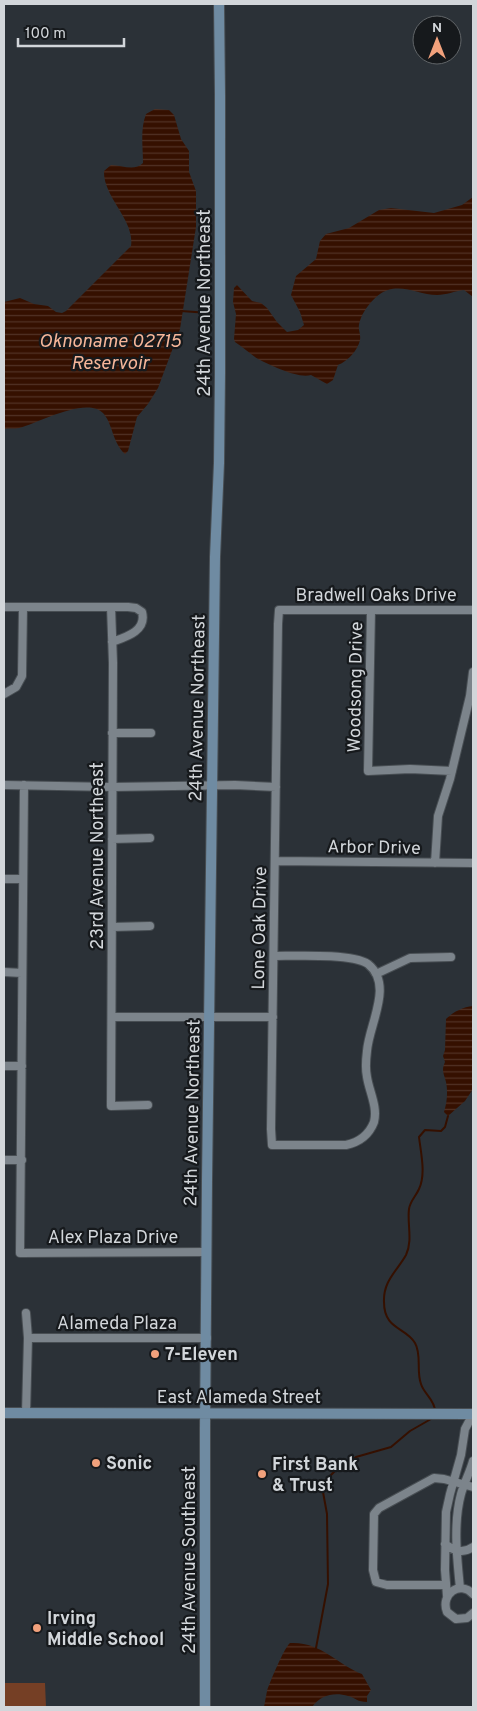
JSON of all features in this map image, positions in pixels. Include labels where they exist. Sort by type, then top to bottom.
[{"type":"street","name":"24th Avenue Northeast","points":[[205,1412],[212,785],[220,374],[219,4]]},
{"type":"street","points":[[4,607],[111,607],[136,608],[142,612],[142,623],[135,632],[112,642]]},
{"type":"street","points":[[4,694],[16,687],[22,676],[23,607]]},
{"type":"street","name":"23rd Avenue Northeast","points":[[111,607],[111,1106],[148,1105]]},
{"type":"street","name":"Bradwell Oaks Drive","points":[[279,610],[473,610]]},
{"type":"street","name":"Lone Oak Drive","points":[[279,610],[272,1145],[346,1144],[356,1142],[369,1132],[375,1113],[366,1065],[367,1048],[380,996],[376,974]]},
{"type":"street","name":"Woodsong Drive","points":[[371,610],[368,771],[418,769],[452,771]]},
{"type":"street","points":[[435,863],[438,816],[452,771],[470,696],[473,672]]},
{"type":"street","points":[[112,733],[151,733]]},
{"type":"street","points":[[4,785],[112,787],[212,785],[276,787]]},
{"type":"street","points":[[4,1160],[22,1160],[24,785]]},
{"type":"street","points":[[112,839],[150,838]]},
{"type":"street","name":"Arbor Drive","points":[[275,861],[473,863]]},
{"type":"street","points":[[4,880],[22,880]]},
{"type":"street","points":[[112,927],[150,926]]},
{"type":"street","points":[[274,956],[349,958],[367,964],[376,974],[410,958],[451,957]]},
{"type":"street","points":[[4,972],[22,972]]},
{"type":"street","points":[[112,1017],[273,1017]]},
{"type":"street","points":[[4,1066],[22,1066]]},
{"type":"street","name":"Alex Plaza Drive","points":[[22,1160],[20,1253],[207,1252]]},
{"type":"street","points":[[26,1313],[28,1338],[26,1413]]},
{"type":"street","name":"Alameda Plaza","points":[[28,1338],[206,1338]]},
{"type":"street","name":"24th Avenue Southeast","points":[[205,1412],[205,1707]]},
{"type":"street","name":"East Alameda Street","points":[[4,1413],[473,1414]]},
{"type":"street","points":[[473,1414],[465,1429],[463,1449],[446,1512],[445,1544],[446,1607],[452,1616],[464,1619],[473,1613]]},
{"type":"street","points":[[460,1588],[457,1551],[459,1503],[473,1461]]},
{"type":"street","points":[[446,1585],[387,1585],[376,1582],[373,1570],[373,1518],[379,1508],[432,1479],[438,1478],[473,1487]]},
{"type":"street","points":[[445,1544],[457,1551],[465,1551],[473,1547]]},
{"type":"street","points":[[447,1596],[452,1591],[460,1588],[473,1594]]},
{"type":"shaded area","points":[[4,1683],[45,1683],[46,1707],[4,1707]]},
{"type":"water","name":"Oknoname 02715 Reservoir","points":[[155,109],[169,110],[174,115],[181,139],[189,151],[189,172],[196,191],[196,227],[180,329],[158,388],[137,417],[128,451],[125,454],[117,444],[109,422],[103,413],[86,407],[62,412],[19,428],[4,429],[4,302],[20,298],[34,304],[48,306],[56,312],[62,313],[131,246],[131,236],[128,227],[108,190],[104,171],[111,165],[132,168],[143,163],[142,138],[144,120],[146,114]]},
{"type":"water","points":[[473,197],[473,297],[464,290],[437,295],[406,289],[394,289],[383,292],[369,304],[360,320],[360,338],[357,348],[349,358],[338,365],[333,380],[327,384],[311,375],[299,375],[270,365],[258,359],[235,342],[236,314],[233,302],[234,288],[237,285],[252,301],[261,303],[267,308],[287,332],[298,330],[304,325],[291,295],[296,276],[316,259],[320,241],[326,234],[349,228],[379,210],[391,208],[434,213],[462,205]]},
{"type":"water","points":[[473,1006],[473,1089],[465,1101],[448,1116],[444,1112],[447,1090],[443,1070],[445,1062],[443,1056],[445,1050],[446,1019],[458,1010]]},
{"type":"water","points":[[290,1643],[301,1643],[319,1649],[362,1674],[371,1690],[367,1696],[367,1702],[343,1695],[328,1695],[312,1707],[264,1707],[271,1681]]},
{"type":"waterway","points":[[181,311],[209,313]]},
{"type":"waterway","points":[[435,1411],[435,1407],[421,1384],[419,1358],[415,1343],[391,1323],[385,1311],[384,1295],[388,1282],[408,1249],[409,1209],[419,1189],[422,1177],[419,1137],[425,1130],[441,1131],[445,1127],[448,1116]]},
{"type":"waterway","points":[[316,1648],[328,1584],[327,1514],[323,1492],[324,1482],[337,1469],[348,1464],[356,1457],[391,1447],[410,1431],[431,1419]]},
{"type":"place","name":"7-Eleven","points":[[155,1354]]},
{"type":"place","name":"Sonic","points":[[96,1463]]},
{"type":"place","name":"First Bank & Trust","points":[[262,1474]]},
{"type":"place","name":"Irving Middle School","points":[[37,1628]]}]
